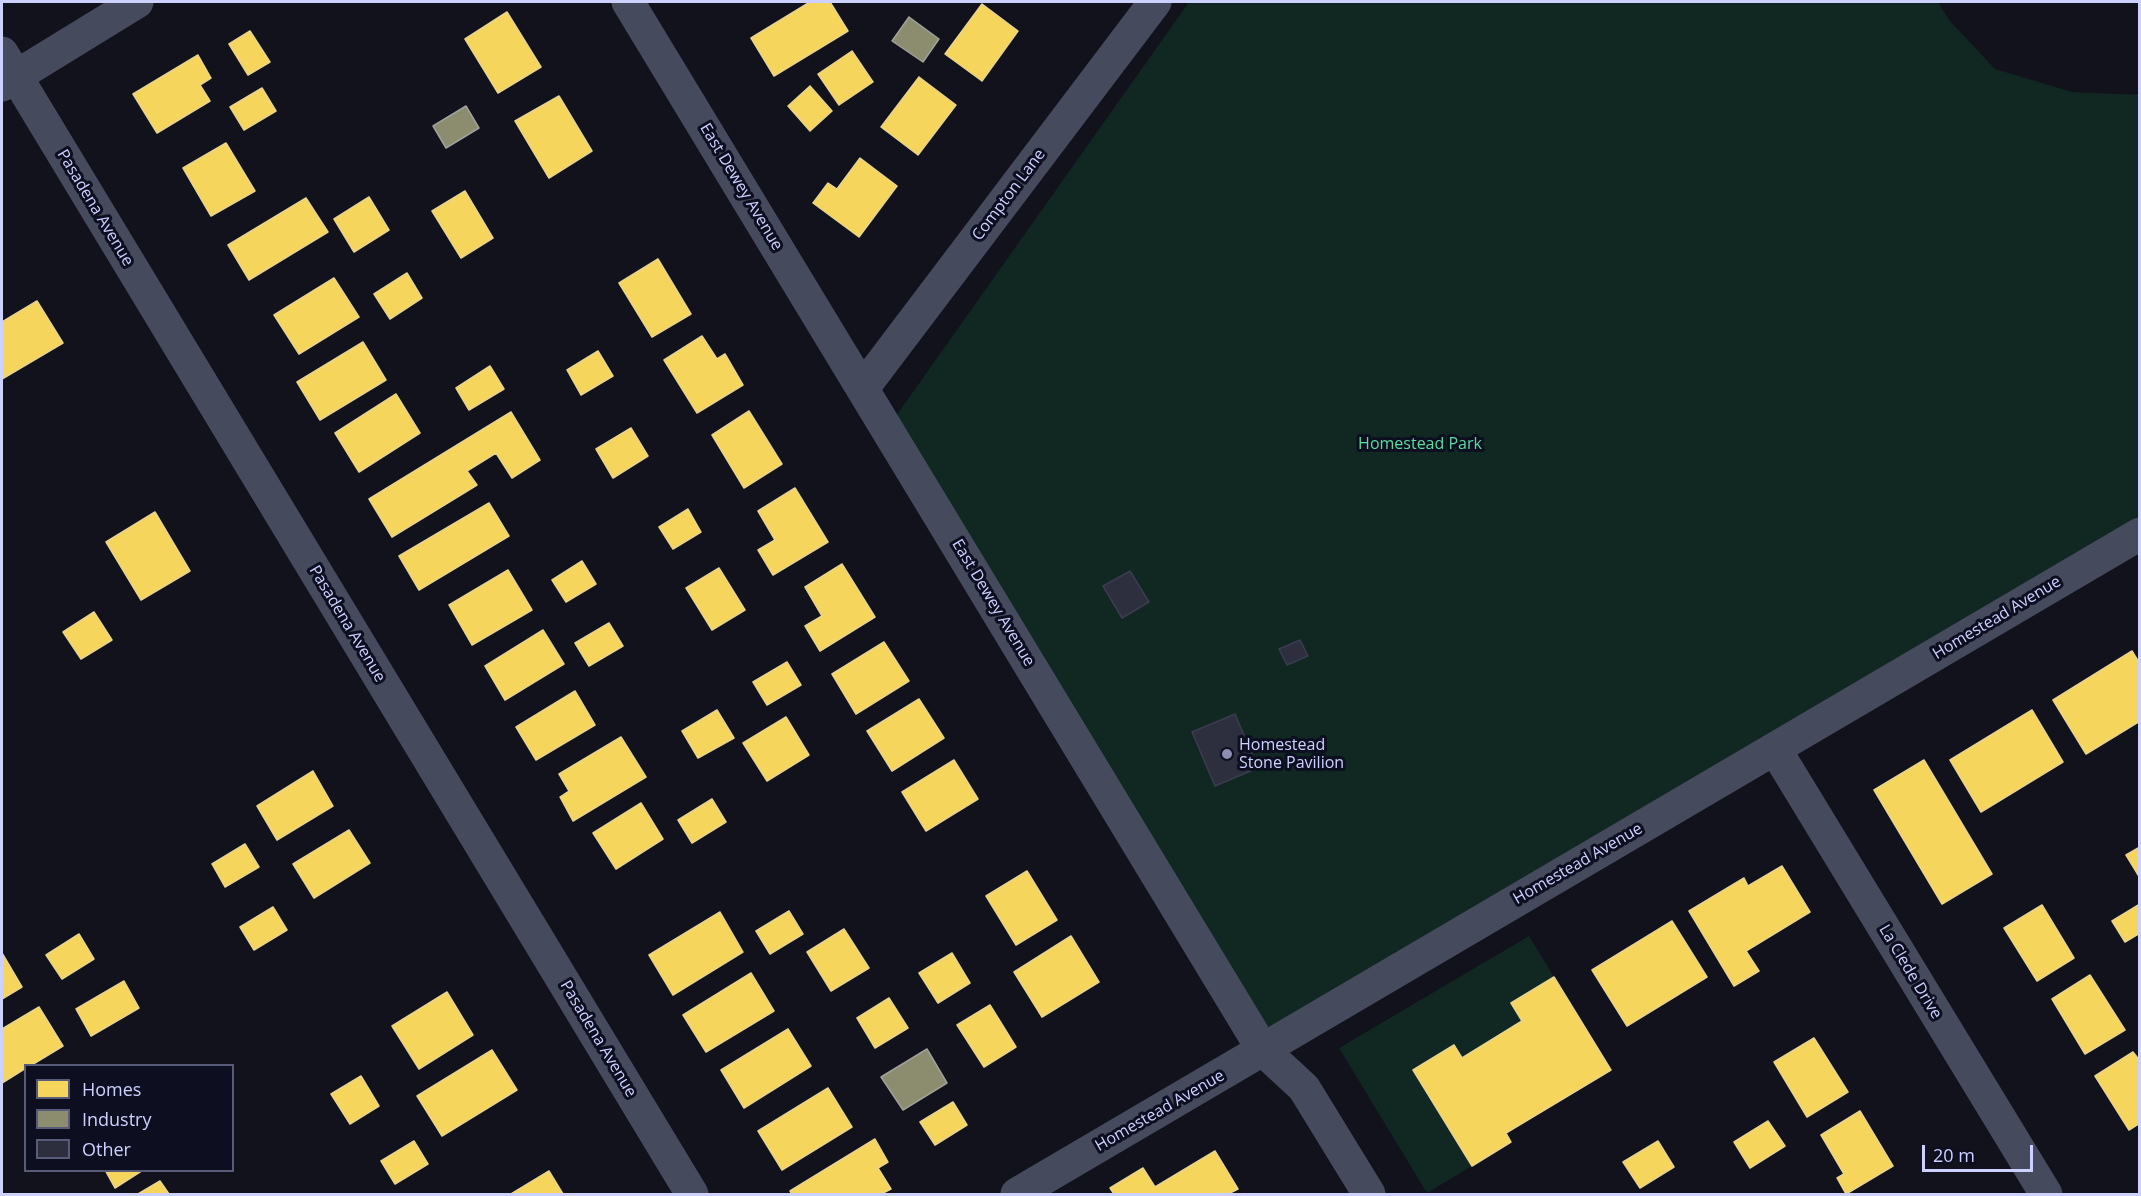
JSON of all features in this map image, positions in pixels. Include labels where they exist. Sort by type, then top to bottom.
[{"type":"street","points":[[6,72],[137,2]]},
{"type":"street","name":"East Dewey Avenue","points":[[628,2],[1263,1050],[1304,1088],[1369,1194]]},
{"type":"street","name":"Compton Lane","points":[[863,388],[1155,2]]},
{"type":"street","name":"Pasadena Avenue","points":[[6,72],[692,1194]]},
{"type":"street","name":"Homestead Avenue","points":[[1017,1194],[2139,534]]},
{"type":"street","name":"La Clede Drive","points":[[1775,749],[2046,1194]]},
{"type":"green space","name":"Homestead Park","points":[[1189,2],[1938,2],[1949,20],[1995,69],[2072,92],[2139,95],[2139,534],[1263,1050],[896,416]]},
{"type":"green space","points":[[1529,936],[1554,977],[1512,1003],[1522,1021],[1462,1058],[1454,1045],[1413,1070],[1472,1166],[1427,1193],[1339,1048]]},
{"type":"building: Homes","points":[[810,2],[830,2],[848,31],[774,76],[751,38]]},
{"type":"building: Homes","points":[[982,4],[1018,31],[982,81],[945,54]]},
{"type":"building: Homes","points":[[507,12],[541,67],[498,93],[465,39]]},
{"type":"building: Homes","points":[[250,31],[270,62],[248,75],[229,44]]},
{"type":"building: Homes","points":[[852,51],[873,82],[839,105],[818,74]]},
{"type":"building: Homes","points":[[198,55],[211,78],[200,85],[210,101],[157,133],[133,94]]},
{"type":"building: Homes","points":[[919,77],[956,105],[918,155],[881,127]]},
{"type":"building: Homes","points":[[810,86],[832,111],[810,131],[788,106]]},
{"type":"building: Homes","points":[[262,88],[276,111],[244,130],[230,107]]},
{"type":"building: Homes","points":[[559,96],[592,151],[549,178],[515,121]]},
{"type":"building: Homes","points":[[226,143],[255,191],[211,216],[183,168]]},
{"type":"building: Homes","points":[[860,158],[897,186],[859,237],[813,203],[828,183],[837,189]]},
{"type":"building: Homes","points":[[465,191],[493,238],[461,258],[432,211]]},
{"type":"building: Homes","points":[[369,197],[389,230],[354,252],[334,219]]},
{"type":"building: Homes","points":[[306,198],[328,232],[249,280],[228,245]]},
{"type":"building: Homes","points":[[658,259],[691,314],[652,337],[619,283]]},
{"type":"building: Homes","points":[[407,273],[422,298],[390,319],[374,294]]},
{"type":"building: Homes","points":[[334,278],[359,317],[299,354],[274,315]]},
{"type":"building: Homes","points":[[37,301],[63,343],[2,379],[2,322]]},
{"type":"building: Homes","points":[[702,336],[717,359],[725,354],[743,385],[697,413],[664,360]]},
{"type":"building: Homes","points":[[363,342],[386,380],[320,420],[297,382]]},
{"type":"building: Homes","points":[[598,351],[613,376],[581,395],[567,370]]},
{"type":"building: Homes","points":[[490,366],[504,389],[469,410],[456,388]]},
{"type":"building: Homes","points":[[396,394],[420,433],[359,472],[335,433]]},
{"type":"building: Homes","points":[[749,411],[782,464],[744,488],[712,435]]},
{"type":"building: Homes","points":[[511,412],[540,460],[512,478],[496,453],[467,471],[477,485],[392,537],[369,499]]},
{"type":"building: Homes","points":[[631,428],[648,456],[613,478],[596,449]]},
{"type":"building: Homes","points":[[795,488],[828,542],[773,575],[758,550],[775,540],[758,511]]},
{"type":"building: Homes","points":[[489,503],[509,536],[419,590],[399,556]]},
{"type":"building: Homes","points":[[688,509],[701,532],[673,549],[659,527]]},
{"type":"building: Homes","points":[[155,512],[190,571],[141,600],[106,542]]},
{"type":"building: Homes","points":[[582,561],[596,584],[566,602],[552,580]]},
{"type":"building: Homes","points":[[842,564],[875,617],[820,651],[805,626],[822,616],[805,587]]},
{"type":"building: Homes","points":[[719,568],[745,610],[712,630],[686,588]]},
{"type":"building: Homes","points":[[508,570],[532,610],[472,645],[449,605]]},
{"type":"building: Homes","points":[[94,612],[112,640],[81,659],[63,632]]},
{"type":"building: Homes","points":[[609,623],[623,646],[589,666],[575,643]]},
{"type":"building: Homes","points":[[543,630],[564,664],[505,700],[485,666]]},
{"type":"building: Homes","points":[[884,642],[909,681],[856,714],[832,674]]},
{"type":"building: Homes","points":[[2132,651],[2140,664],[2140,721],[2086,754],[2053,700]]},
{"type":"building: Homes","points":[[787,662],[801,685],[767,705],[753,682]]},
{"type":"building: Homes","points":[[575,691],[595,725],[536,760],[516,727]]},
{"type":"building: Homes","points":[[919,699],[944,738],[892,771],[867,731]]},
{"type":"building: Homes","points":[[717,710],[734,738],[698,758],[682,731]]},
{"type":"building: Homes","points":[[2032,710],[2063,762],[1981,812],[1950,760]]},
{"type":"building: Homes","points":[[786,717],[809,755],[767,781],[743,743]]},
{"type":"building: Homes","points":[[621,737],[646,777],[573,821],[560,797],[569,791],[559,774]]},
{"type":"building: Homes","points":[[954,760],[978,799],[926,831],[902,792]]},
{"type":"building: Homes","points":[[1924,760],[1992,874],[1942,904],[1874,790]]},
{"type":"building: Homes","points":[[313,771],[333,806],[277,840],[257,806]]},
{"type":"building: Homes","points":[[712,799],[726,822],[692,843],[678,820]]},
{"type":"building: Homes","points":[[641,803],[663,839],[616,869],[593,833]]},
{"type":"building: Homes","points":[[349,830],[370,863],[314,898],[293,864]]},
{"type":"building: Homes","points":[[245,844],[259,867],[225,887],[212,864]]},
{"type":"building: Homes","points":[[2140,847],[2140,878],[2126,855]]},
{"type":"building: Homes","points":[[1782,866],[1810,912],[1746,951],[1759,971],[1734,986],[1689,911],[1744,878],[1748,886]]},
{"type":"building: Homes","points":[[1027,871],[1057,920],[1016,945],[986,896]]},
{"type":"building: Homes","points":[[2140,904],[2140,933],[2125,942],[2112,921]]},
{"type":"building: Homes","points":[[2042,905],[2074,958],[2037,981],[2004,928]]},
{"type":"building: Homes","points":[[273,907],[287,930],[254,950],[240,927]]},
{"type":"building: Homes","points":[[789,911],[803,934],[770,954],[756,931]]},
{"type":"building: Homes","points":[[720,912],[743,952],[673,995],[649,955]]},
{"type":"building: Homes","points":[[1672,921],[1707,977],[1627,1026],[1592,970]]},
{"type":"building: Homes","points":[[844,929],[869,968],[831,991],[807,952]]},
{"type":"building: Homes","points":[[79,934],[94,959],[62,979],[46,955]]},
{"type":"building: Homes","points":[[1071,936],[1099,982],[1042,1017],[1014,972]]},
{"type":"building: Homes","points":[[2,953],[22,987],[2,999]]},
{"type":"building: Homes","points":[[952,953],[970,983],[938,1003],[919,973]]},
{"type":"building: Homes","points":[[751,973],[774,1011],[706,1052],[683,1015]]},
{"type":"building: Homes","points":[[2090,975],[2125,1030],[2085,1054],[2052,999]]},
{"type":"building: Homes","points":[[1554,977],[1611,1070],[1506,1133],[1511,1142],[1472,1166],[1413,1070],[1454,1045],[1462,1058],[1522,1021],[1511,1003]]},
{"type":"building: Homes","points":[[124,981],[139,1008],[91,1036],[76,1009]]},
{"type":"building: Homes","points":[[447,992],[473,1035],[419,1069],[392,1026]]},
{"type":"building: Homes","points":[[889,998],[908,1028],[875,1048],[857,1018]]},
{"type":"building: Homes","points":[[990,1005],[1016,1047],[984,1067],[957,1025]]},
{"type":"building: Homes","points":[[39,1007],[63,1046],[33,1064],[24,1064],[24,1069],[2,1083],[2,1029]]},
{"type":"building: Homes","points":[[788,1029],[811,1066],[744,1108],[721,1070]]},
{"type":"building: Homes","points":[[1814,1038],[1848,1092],[1807,1117],[1774,1062]]},
{"type":"building: Homes","points":[[492,1050],[517,1090],[442,1136],[417,1096]]},
{"type":"building: Homes","points":[[2133,1052],[2140,1061],[2140,1123],[2129,1130],[2095,1076]]},
{"type":"building: Homes","points":[[361,1076],[379,1106],[350,1124],[331,1094]]},
{"type":"building: Homes","points":[[828,1088],[852,1127],[782,1170],[758,1131]]},
{"type":"building: Homes","points":[[953,1102],[967,1125],[935,1145],[920,1122]]},
{"type":"building: Homes","points":[[1860,1111],[1893,1166],[1846,1194],[1837,1178],[1844,1174],[1821,1135]]},
{"type":"building: Homes","points":[[1768,1121],[1785,1146],[1750,1168],[1734,1142]]},
{"type":"building: Homes","points":[[875,1139],[888,1162],[878,1168],[891,1189],[881,1194],[792,1194],[790,1191]]},
{"type":"building: Homes","points":[[414,1141],[428,1164],[395,1184],[381,1161]]},
{"type":"building: Homes","points":[[1658,1141],[1674,1167],[1640,1188],[1623,1162]]},
{"type":"building: Homes","points":[[1215,1151],[1238,1189],[1228,1194],[1114,1194],[1110,1188],[1143,1168],[1155,1187]]},
{"type":"building: Homes","points":[[549,1171],[563,1194],[511,1194]]},
{"type":"building: Homes","points":[[106,1172],[140,1172],[115,1188]]},
{"type":"building: Homes","points":[[160,1181],[169,1194],[138,1194]]},
{"type":"building: Industry","points":[[909,17],[939,39],[923,62],[892,41]]},
{"type":"building: Industry","points":[[466,106],[479,128],[446,148],[433,126]]},
{"type":"building: Industry","points":[[927,1049],[947,1083],[903,1110],[881,1077]]},
{"type":"building: Other","points":[[1130,571],[1149,602],[1122,618],[1103,586]]},
{"type":"building: Other","points":[[1300,640],[1308,656],[1287,665],[1279,649]]},
{"type":"building: Other","name":"Homestead Stone Pavilion","points":[[1235,714],[1258,768],[1215,786],[1192,732]]},
{"type":"place","name":"Homestead Stone Pavilion","points":[[1227,754]]}]
